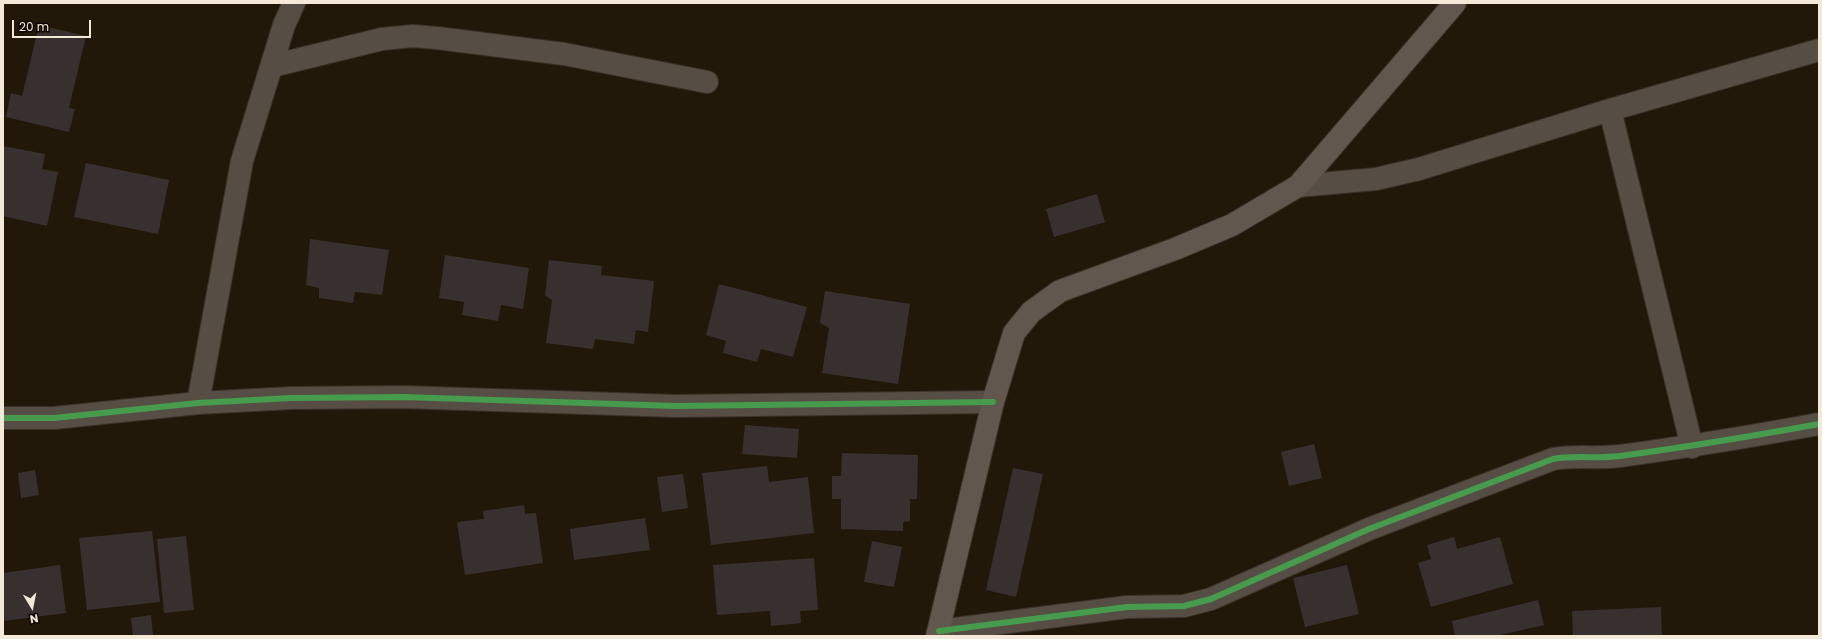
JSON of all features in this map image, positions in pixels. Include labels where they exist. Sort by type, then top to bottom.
[{"type":"street","points":[[198,403],[242,161],[284,26],[294,3]]},
{"type":"street","points":[[1455,3],[1298,186],[1232,225],[1175,249],[1060,291],[1031,312],[1014,333],[992,402],[938,633],[1127,607],[1184,606],[1211,599],[1369,529],[1553,459],[1567,456],[1616,457],[1692,447],[1819,424]]},
{"type":"street","points":[[272,66],[382,39],[414,36],[564,54],[707,82]]},
{"type":"street","points":[[1298,186],[1376,179],[1419,169],[1610,110],[1819,50]]},
{"type":"street","points":[[1610,110],[1692,447]]},
{"type":"street","points":[[3,418],[54,418],[198,403],[291,398],[363,398],[676,406],[992,402]]},
{"type":"building","points":[[39,25],[86,36],[69,108],[75,109],[69,132],[6,117],[11,93],[22,96]]},
{"type":"building","points":[[3,146],[45,154],[42,169],[58,172],[47,226],[3,216]]},
{"type":"building","points":[[86,163],[169,180],[158,234],[74,217]]},
{"type":"building","points":[[1097,194],[1105,222],[1054,237],[1046,209]]},
{"type":"building","points":[[310,239],[389,250],[382,295],[355,292],[353,303],[319,298],[319,288],[306,285]]},
{"type":"building","points":[[445,255],[529,268],[523,309],[501,305],[498,321],[462,315],[464,302],[439,298]]},
{"type":"building","points":[[549,260],[602,266],[601,275],[654,281],[648,332],[636,330],[634,344],[595,339],[593,349],[546,343],[552,300],[545,295]]},
{"type":"building","points":[[719,284],[807,307],[793,357],[761,349],[757,362],[723,353],[726,341],[706,335]]},
{"type":"building","points":[[825,291],[910,304],[898,384],[822,373],[829,328],[820,323]]},
{"type":"building","points":[[745,425],[799,429],[797,458],[742,454]]},
{"type":"building","points":[[1314,444],[1322,478],[1289,486],[1281,452]]},
{"type":"building","points":[[842,453],[918,455],[917,499],[910,499],[910,521],[903,522],[903,531],[841,529],[841,499],[832,499],[832,476],[841,476]]},
{"type":"building","points":[[767,466],[769,482],[808,477],[814,533],[711,545],[702,473]]},
{"type":"building","points":[[1013,468],[1043,474],[1016,597],[986,590]]},
{"type":"building","points":[[35,470],[39,495],[21,498],[18,473]]},
{"type":"building","points":[[683,474],[688,508],[662,512],[657,477]]},
{"type":"building","points":[[524,505],[525,514],[536,513],[543,563],[465,575],[457,522],[484,519],[483,511]]},
{"type":"building","points":[[645,518],[650,550],[574,560],[570,529]]},
{"type":"building","points":[[152,531],[160,602],[87,610],[79,538]]},
{"type":"building","points":[[186,536],[194,610],[164,613],[157,539]]},
{"type":"building","points":[[1454,537],[1457,549],[1500,537],[1513,584],[1431,607],[1418,563],[1431,559],[1427,545]]},
{"type":"building","points":[[872,541],[902,547],[894,587],[864,582]]},
{"type":"building","points":[[814,558],[818,610],[800,611],[801,623],[771,626],[770,611],[717,615],[713,565]]},
{"type":"building","points":[[60,565],[66,613],[3,621],[3,573]]},
{"type":"building","points":[[1347,565],[1359,614],[1305,627],[1293,578]]},
{"type":"building","points":[[1538,600],[1544,625],[1496,636],[1455,636],[1452,621]]},
{"type":"building","points":[[1661,607],[1662,636],[1573,636],[1572,611]]},
{"type":"building","points":[[151,615],[153,636],[133,636],[131,618]]},
{"type":"cycle path","points":[[3,418],[54,418],[198,403],[291,398],[403,397],[676,406],[993,402]]},
{"type":"cycle path","points":[[939,631],[1127,607],[1184,606],[1211,599],[1369,529],[1553,459],[1570,457],[1620,456],[1819,424]]}]
